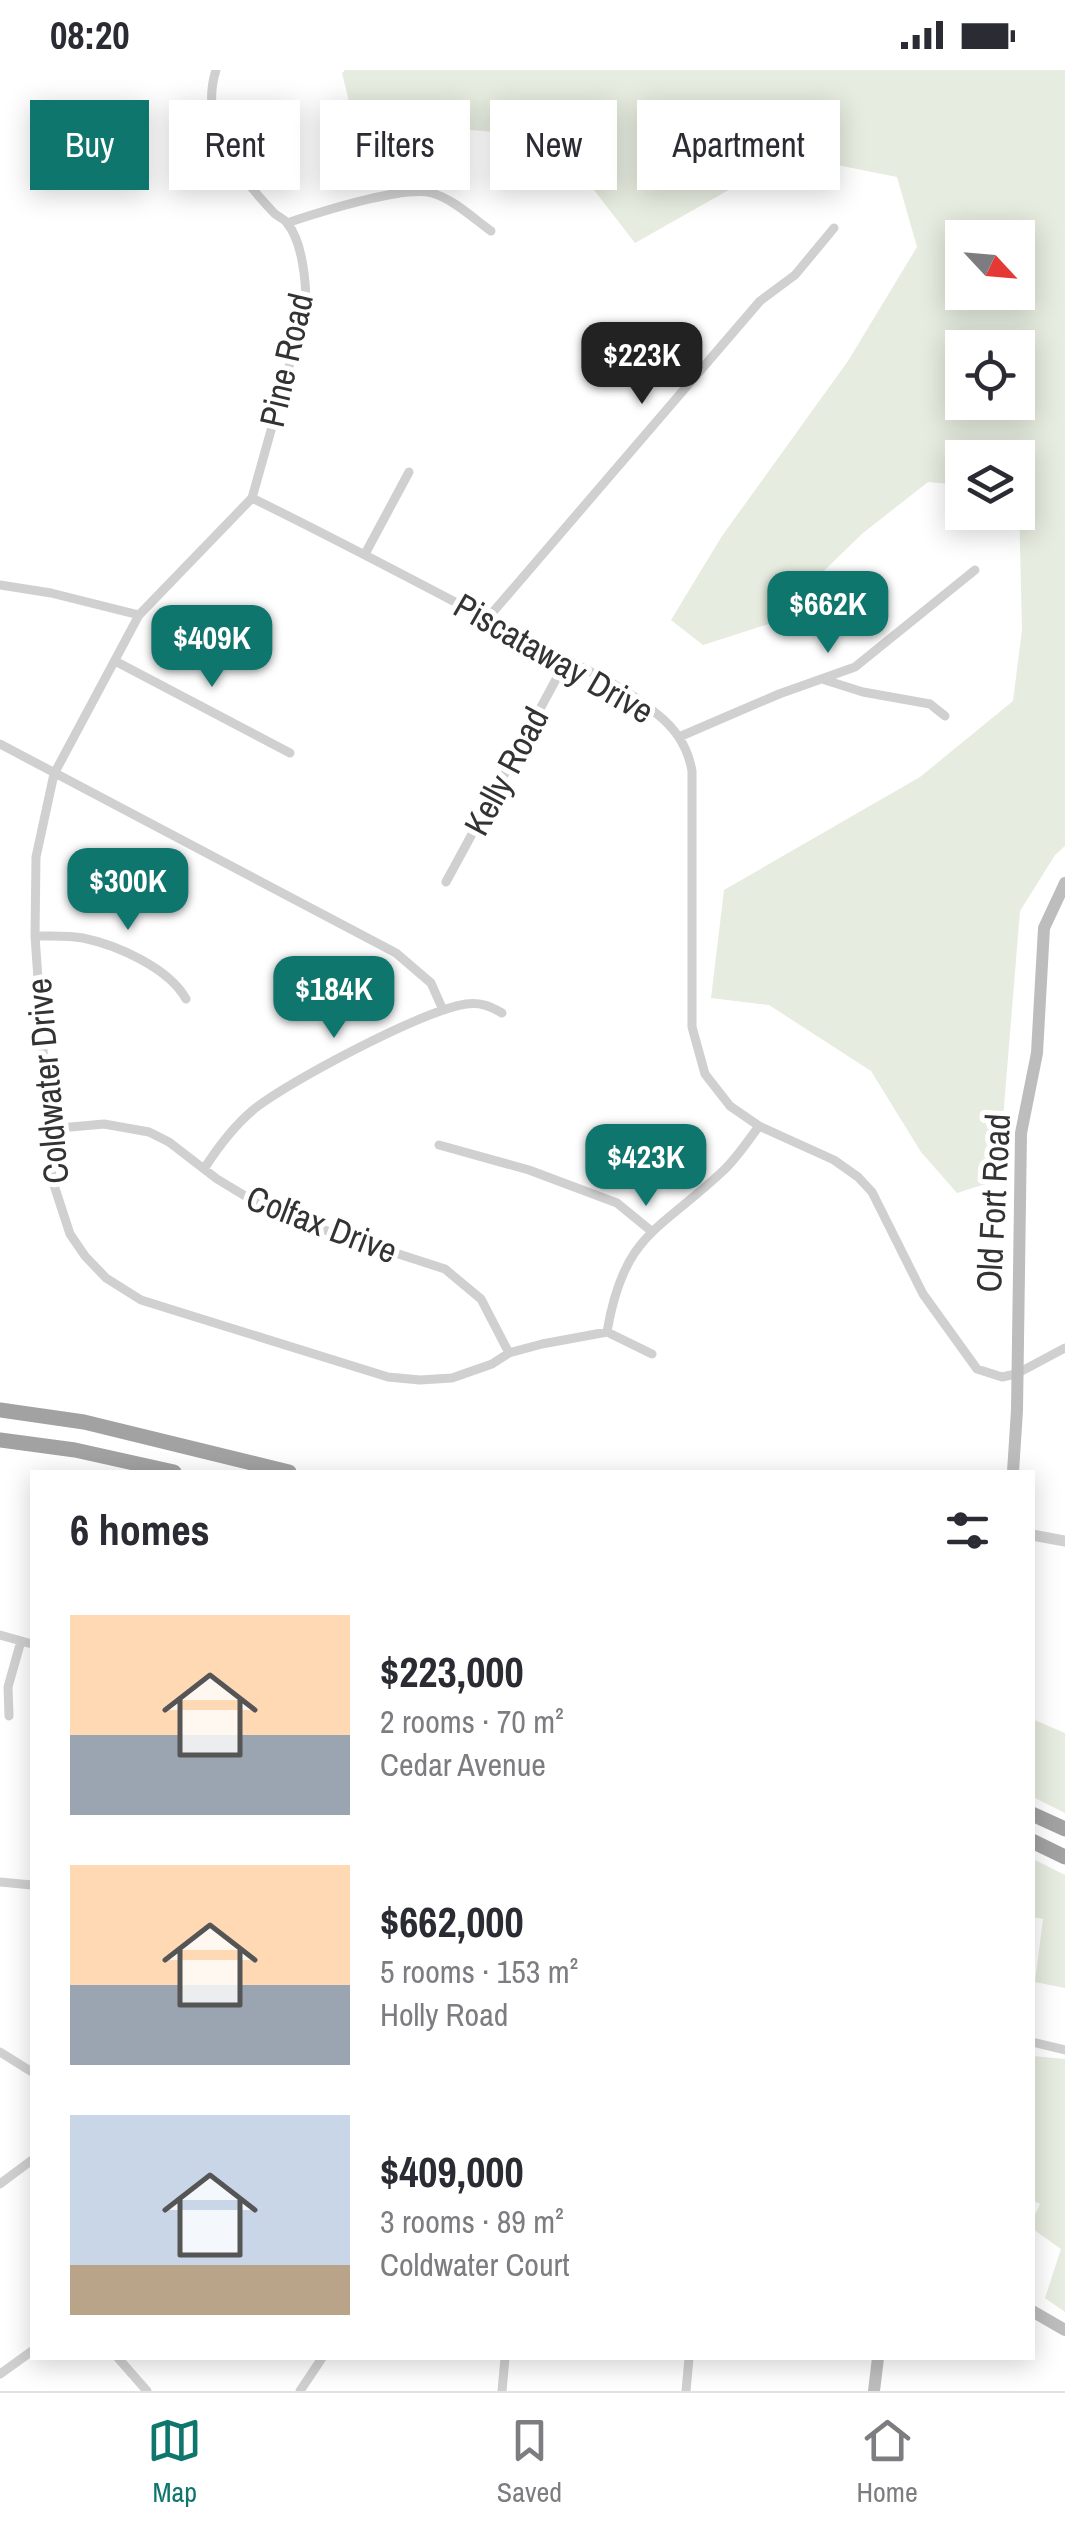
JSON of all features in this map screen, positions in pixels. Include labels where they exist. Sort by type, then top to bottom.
[{"type":"highway","points":[[0,1410],[84,1422],[281,1470]]},
{"type":"highway","points":[[0,1440],[75,1450],[165,1470]]},
{"type":"highway","points":[[1035,1815],[1065,1829]]},
{"type":"highway","points":[[1035,1842],[1065,1857]]},
{"type":"highway","points":[[1035,1853],[1065,1867]]},
{"type":"main road","name":"Old Fort Road","points":[[1012,1470],[1021,1133],[1037,1053],[1044,928],[1065,883]]},
{"type":"main road","points":[[1035,2313],[1065,2330]]},
{"type":"main road","points":[[874,2391],[878,2360]]},
{"type":"street","name":"Pine Road","points":[[216,70],[211,109],[219,138],[240,171],[278,217],[288,223],[302,260],[306,306],[252,498]]},
{"type":"street","points":[[288,223],[330,210],[426,192],[447,200],[490,232]]},
{"type":"street","points":[[488,619],[760,301],[794,275],[834,228]]},
{"type":"street","points":[[365,554],[408,472]]},
{"type":"street","points":[[0,585],[139,615],[252,498]]},
{"type":"street","name":"Piscataway Drive","points":[[252,498],[644,704],[679,737],[692,771],[690,997],[696,1048],[705,1074],[720,1096],[759,1126],[834,1160],[864,1183],[924,1294],[967,1358],[992,1376],[1016,1374]]},
{"type":"street","points":[[679,737],[855,667],[976,570]]},
{"type":"street","name":"Coldwater Drive","points":[[139,615],[54,774],[36,857],[34,936],[52,1179],[70,1234],[106,1278],[141,1300],[388,1376],[452,1378],[556,1340],[607,1332]]},
{"type":"street","points":[[116,661],[290,753]]},
{"type":"street","name":"Kelly Road","points":[[446,882],[566,661]]},
{"type":"street","points":[[822,680],[930,704],[945,716]]},
{"type":"street","points":[[0,744],[396,953],[432,982],[443,1010]]},
{"type":"street","points":[[34,936],[78,936],[99,942],[168,978],[180,986],[186,998]]},
{"type":"street","points":[[204,1169],[225,1138],[263,1102],[326,1066],[443,1010],[473,1004],[502,1013]]},
{"type":"street","name":"Colfax Drive","points":[[48,1128],[104,1124],[159,1136],[271,1210],[446,1270],[480,1299],[510,1354]]},
{"type":"street","points":[[652,1354],[607,1332],[619,1281],[650,1230],[726,1168],[759,1126]]},
{"type":"street","points":[[439,1145],[529,1170],[617,1203],[650,1230]]},
{"type":"street","points":[[1016,1374],[1065,1348]]},
{"type":"street","points":[[1035,1536],[1065,1541]]},
{"type":"street","points":[[0,1635],[30,1643]]},
{"type":"street","points":[[9,1716],[8,1687],[21,1641]]},
{"type":"street","points":[[0,1882],[30,1885]]},
{"type":"street","points":[[1035,2043],[1065,2050]]},
{"type":"street","points":[[0,2052],[30,2071]]},
{"type":"street","points":[[0,2184],[30,2162]]},
{"type":"street","points":[[0,2374],[30,2352]]},
{"type":"street","points":[[120,2360],[147,2391]]},
{"type":"street","points":[[300,2391],[321,2360]]},
{"type":"street","points":[[502,2391],[505,2360]]},
{"type":"street","points":[[686,2391],[689,2360]]},
{"type":"shaded area","points":[[345,70],[1065,70],[1065,846],[1055,855],[1020,911],[998,1180],[957,1193],[921,1152],[871,1071],[769,1005],[711,998],[724,890],[920,777],[1013,701],[1022,630],[1020,530],[1035,530],[1035,440],[945,440],[945,484],[928,482],[863,533],[769,624],[703,645],[671,620],[722,536],[848,361],[917,247],[897,177],[840,166],[840,100],[637,100],[637,190],[729,190],[635,243],[594,190],[617,190],[617,100],[490,100],[490,132],[470,130],[470,100],[349,100],[342,73]]},
{"type":"shaded area","points":[[1035,1720],[1065,1733],[1065,1813],[1035,1798]]},
{"type":"shaded area","points":[[1035,1860],[1065,1875],[1065,1988],[1035,1982],[1043,1919],[1035,1917]]},
{"type":"shaded area","points":[[1035,2056],[1065,2059],[1065,2312],[1045,2298],[1061,2249],[1035,2230],[1040,2204],[1035,2202]]}]
